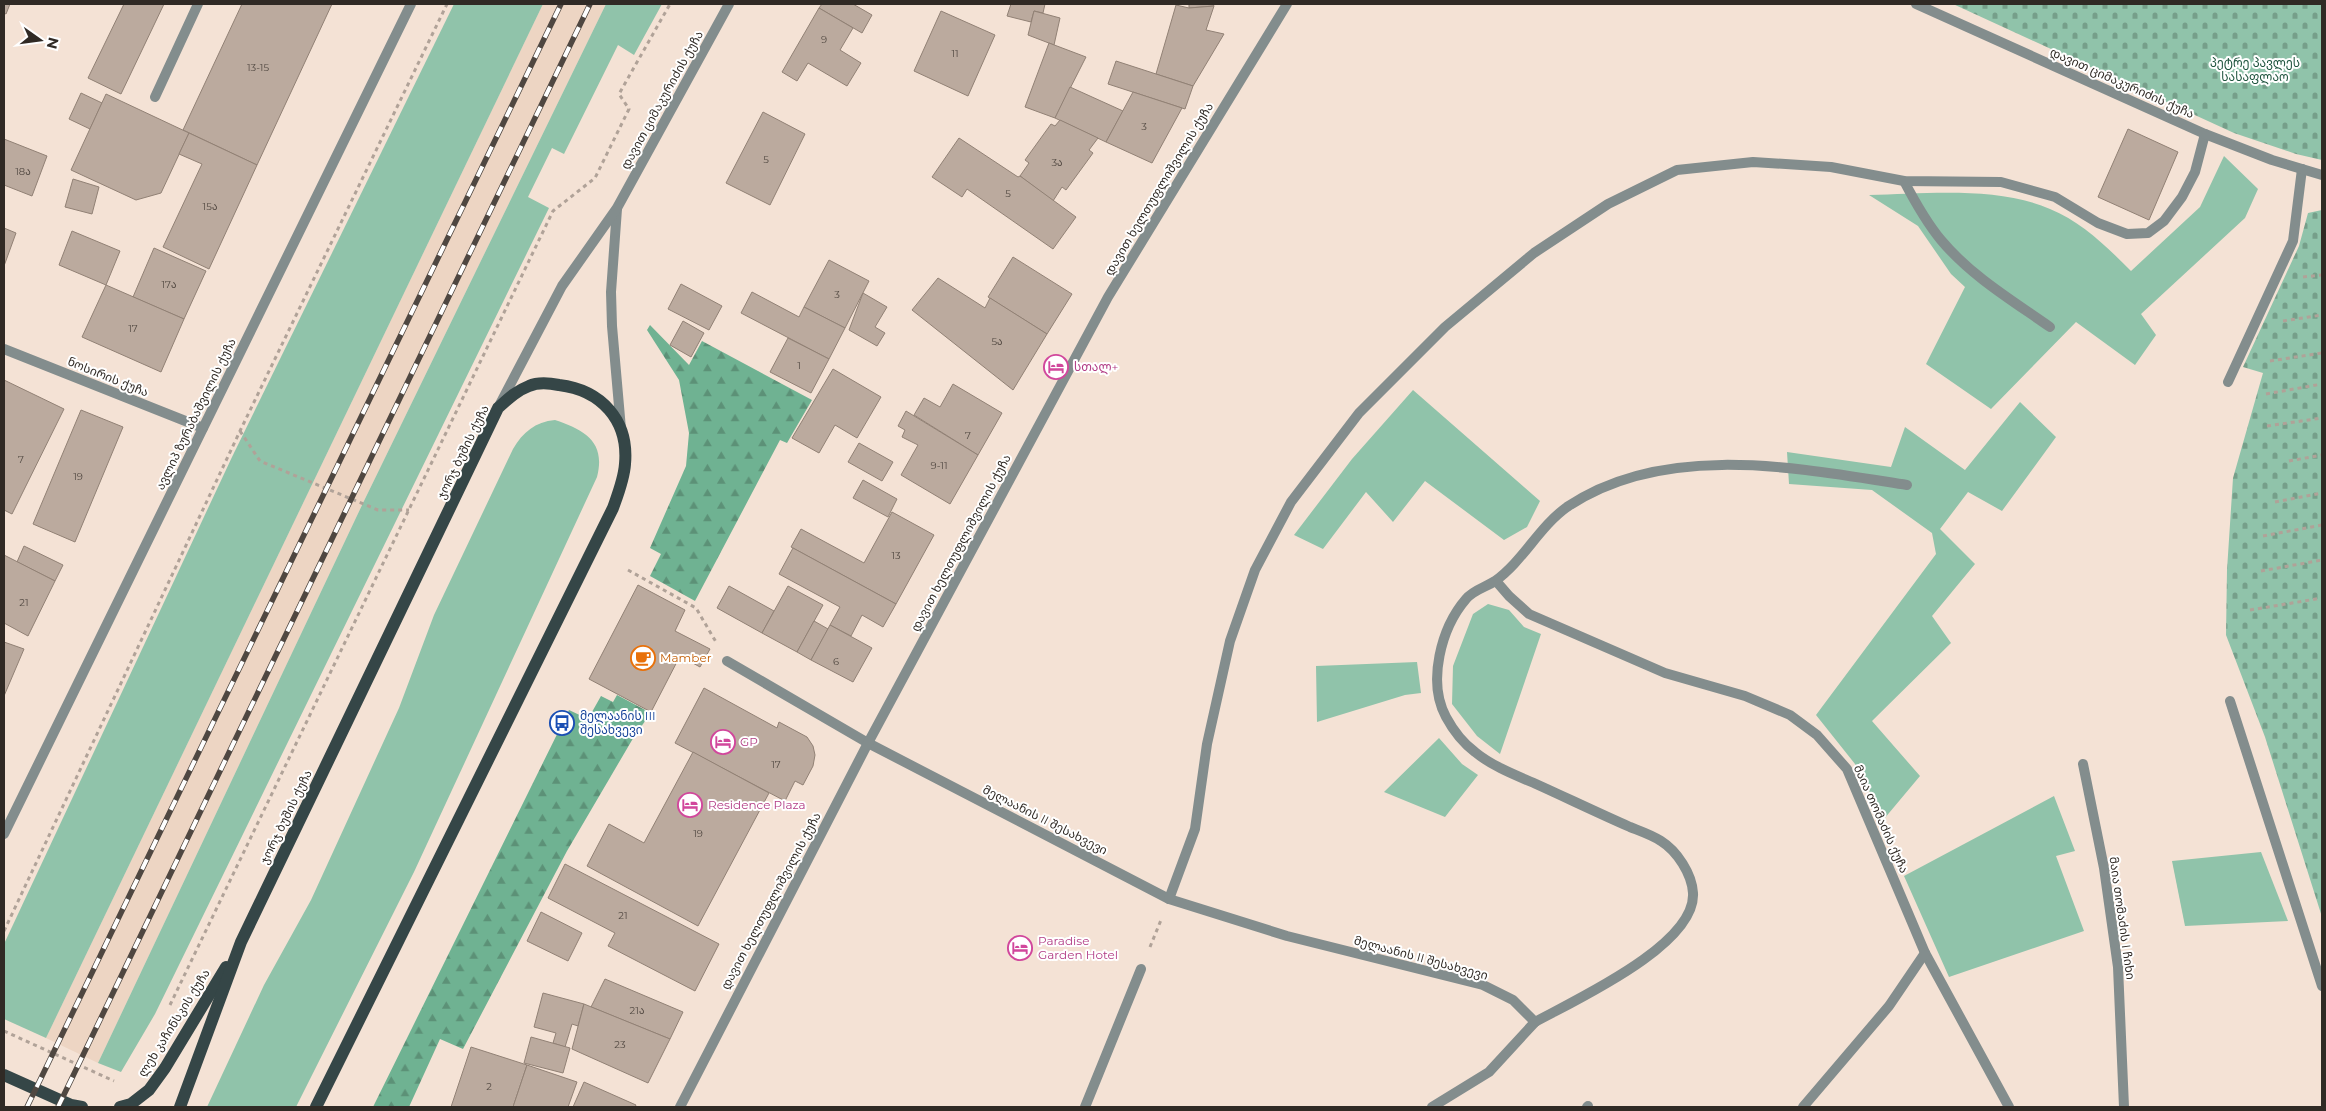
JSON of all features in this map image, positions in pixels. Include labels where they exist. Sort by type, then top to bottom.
[{"type":"main road","name":"ჯორჯ ბუშის ქუჩა","points":[[180,1107],[241,942],[498,408],[515,393],[531,385],[548,383],[569,386],[599,398],[612,413],[622,435],[626,463],[613,508],[316,1107]]},
{"type":"main road","name":"ლეხ კაჩინსკის ქუჩა","points":[[120,1107],[131,1104],[149,1090],[241,942]]},
{"type":"main road","points":[[4,1075],[71,1105],[82,1107]]},
{"type":"street","points":[[155,97],[198,4]]},
{"type":"street","name":"ავლიპ ზურაბაშვილის ქუჩა","points":[[4,834],[411,4]]},
{"type":"street","name":"დავით ციმაკურიძის ქუჩა","points":[[498,408],[562,286],[617,208],[729,4]]},
{"type":"street","name":"დავით ხელთუფლიშვილის ქუჩა","points":[[680,1107],[868,743],[1108,297],[1287,4]]},
{"type":"street","name":"დავით ციმაკურიძის ქუჩა","points":[[1916,4],[2205,134],[2272,160],[2322,175]]},
{"type":"street","points":[[1170,899],[1195,829],[1207,744],[1230,641],[1254,570],[1291,502],[1359,412],[1445,327],[1534,253],[1608,204],[1677,170],[1752,162],[1831,167],[1904,181],[2001,182],[2055,197],[2098,223],[2127,234],[2148,233],[2164,221],[2182,197],[2195,172],[2205,134]]},
{"type":"street","points":[[2228,382],[2293,241],[2302,169]]},
{"type":"street","points":[[1904,181],[1919,210],[1942,241],[1980,277],[2050,327]]},
{"type":"street","name":"დავით ციმაკურიძის ქუჩა","points":[[617,208],[611,292],[612,326],[622,435]]},
{"type":"street","name":"ნოსირის ქუჩა","points":[[4,349],[203,428]]},
{"type":"street","points":[[1432,1107],[1488,1072],[1535,1022],[1642,962],[1670,938],[1690,914],[1694,893],[1687,869],[1663,842],[1509,772],[1476,753],[1455,732],[1444,714],[1437,687],[1440,658],[1450,625],[1467,596],[1496,580],[1563,510],[1592,491],[1632,476],[1678,467],[1798,468],[1907,485]]},
{"type":"street","name":"მაია თომაძის ქუჩა","points":[[1496,580],[1509,596],[1529,614],[1665,673],[1745,696],[1790,715],[1817,735],[1847,769],[1925,953],[2009,1107]]},
{"type":"street","name":"მელაანის II შესახვევი","points":[[727,661],[868,743],[1170,899],[1287,936],[1483,986],[1513,1000],[1535,1022]]},
{"type":"street","points":[[2230,701],[2322,986]]},
{"type":"street","name":"მაია თომაძის I ჩიხი","points":[[2083,764],[2104,868],[2118,967],[2124,1107]]},
{"type":"street","points":[[1803,1107],[1889,1006],[1925,953]]},
{"type":"street","points":[[1085,1107],[1141,969]]},
{"type":"path","points":[[4,931],[240,431],[447,4]]},
{"type":"path","points":[[169,1007],[553,211],[595,178],[629,109],[619,94],[670,4]]},
{"type":"path","points":[[2293,278],[2322,275]]},
{"type":"path","points":[[2276,322],[2322,315]]},
{"type":"path","points":[[2270,362],[2322,353]]},
{"type":"path","points":[[2266,394],[2322,384]]},
{"type":"path","points":[[2267,426],[2322,418]]},
{"type":"path","points":[[240,431],[260,461],[378,510],[408,510]]},
{"type":"path","points":[[2289,461],[2322,455]]},
{"type":"path","points":[[2275,502],[2322,493]]},
{"type":"path","points":[[2263,536],[2322,525]]},
{"type":"path","points":[[2260,571],[2322,560]]},
{"type":"path","points":[[628,570],[696,608],[727,661]]},
{"type":"path","points":[[2250,610],[2322,598]]},
{"type":"path","points":[[1141,969],[1170,899]]},
{"type":"path","points":[[4,1031],[114,1081],[120,1080]]},
{"type":"shaded area","points":[[543,4],[606,4],[363,503],[98,1063],[46,1038]]},
{"type":"green space","points":[[454,4],[543,4],[46,1038],[4,1019],[4,944],[232,457]]},
{"type":"green space","points":[[606,4],[662,4],[634,55],[618,45],[564,154],[552,148],[528,197],[549,208],[155,1014],[121,1072],[98,1063],[363,503]]},
{"type":"green space","name":"პეტრე პავლეს სასაფლაო","points":[[1953,4],[2322,4],[2322,160],[2296,154],[2234,133]]},
{"type":"green space","points":[[2224,156],[2258,189],[2245,218],[2141,314],[2156,335],[2135,365],[2076,322],[1991,409],[1926,364],[1965,287],[1951,274],[1918,226],[1869,195],[1985,194],[2030,202],[2062,214],[2073,221],[2103,244],[2131,271],[2200,207]]},
{"type":"green space","points":[[2322,210],[2322,917],[2265,737],[2226,635],[2227,570],[2233,478],[2263,373],[2243,367],[2299,246],[2308,213]]},
{"type":"green space","points":[[650,325],[689,365],[702,341],[812,400],[787,443],[780,440],[695,601],[650,576],[661,554],[650,548],[686,466],[689,433],[679,380],[647,330]]},
{"type":"green space","points":[[1413,390],[1540,501],[1527,527],[1504,540],[1425,481],[1393,522],[1366,492],[1323,549],[1294,535],[1352,459]]},
{"type":"green space","points":[[2020,402],[2056,437],[2002,511],[1968,492],[1940,529],[1975,564],[1932,616],[1951,643],[1872,721],[1920,776],[1884,819],[1855,764],[1816,715],[1936,554],[1932,533],[1872,490],[1789,484],[1787,452],[1891,467],[1905,427],[1965,470]]},
{"type":"green space","points":[[555,420],[575,428],[591,439],[596,446],[598,455],[597,477],[414,872],[296,1107],[207,1107],[264,985],[311,900],[399,708],[434,615],[513,449],[530,429],[541,423]]},
{"type":"green space","points":[[1488,604],[1509,610],[1524,627],[1541,634],[1500,754],[1477,736],[1452,704],[1453,666],[1473,614]]},
{"type":"green space","points":[[1417,662],[1421,693],[1405,695],[1317,722],[1316,666]]},
{"type":"green space","points":[[617,695],[651,713],[635,735],[567,851],[463,1049],[440,1039],[409,1107],[373,1107],[569,710],[588,719],[601,696],[613,702]]},
{"type":"green space","points":[[1439,738],[1462,764],[1478,775],[1445,817],[1384,792]]},
{"type":"green space","points":[[2054,796],[2075,851],[2056,856],[2084,931],[1949,977],[1904,876]]},
{"type":"green space","points":[[2261,852],[2288,921],[2185,926],[2172,861]]},
{"type":"building","points":[[4,4],[10,4],[6,14],[4,13]]},
{"type":"building","points":[[124,4],[164,4],[121,94],[88,78]]},
{"type":"building","points":[[242,4],[332,4],[257,165],[183,130]]},
{"type":"building","points":[[822,4],[853,4],[872,15],[862,33],[819,8]]},
{"type":"building","points":[[1011,4],[1045,4],[1043,13],[1034,11],[1031,22],[1007,16]]},
{"type":"building","points":[[1189,4],[1213,4],[1214,6],[1189,8]]},
{"type":"building","points":[[1176,5],[1189,8],[1214,6],[1206,30],[1224,34],[1193,86],[1156,74]]},
{"type":"building","points":[[819,8],[853,28],[840,50],[861,63],[847,86],[808,63],[797,81],[782,72]]},
{"type":"building","points":[[941,11],[995,35],[968,96],[914,71]]},
{"type":"building","points":[[1034,11],[1060,18],[1054,45],[1028,35]]},
{"type":"building","points":[[1049,43],[1086,57],[1055,118],[1025,107]]},
{"type":"building","points":[[1116,61],[1193,86],[1185,109],[1108,84]]},
{"type":"building","points":[[1070,87],[1123,111],[1106,142],[1055,118]]},
{"type":"building","points":[[1133,92],[1182,108],[1152,163],[1106,142]]},
{"type":"building","points":[[81,93],[102,103],[90,129],[69,119]]},
{"type":"building","points":[[106,94],[189,133],[161,193],[136,200],[71,170]]},
{"type":"building","points":[[763,112],[805,134],[770,205],[726,183]]},
{"type":"building","points":[[1060,120],[1098,138],[1089,150],[1093,153],[1066,190],[1062,187],[1053,201],[1020,176],[1029,163],[1025,160],[1051,124],[1055,126]]},
{"type":"building","points":[[2128,129],[2178,152],[2149,220],[2098,197]]},
{"type":"building","points":[[189,133],[257,165],[209,269],[163,247],[202,164],[179,154]]},
{"type":"building","points":[[959,138],[1018,177],[1020,176],[1076,217],[1053,249],[967,189],[962,197],[932,177]]},
{"type":"building","points":[[4,139],[47,156],[32,196],[4,185]]},
{"type":"building","points":[[73,179],[99,187],[92,214],[65,207]]},
{"type":"building","points":[[4,228],[16,233],[4,266]]},
{"type":"building","points":[[72,231],[120,251],[106,285],[59,265]]},
{"type":"building","points":[[154,248],[206,271],[184,319],[133,297]]},
{"type":"building","points":[[1013,257],[1072,294],[1047,334],[988,297]]},
{"type":"building","points":[[829,260],[869,281],[845,328],[804,307]]},
{"type":"building","points":[[938,278],[985,308],[990,298],[1047,334],[1013,390],[912,310]]},
{"type":"building","points":[[681,284],[722,306],[709,330],[668,309]]},
{"type":"building","points":[[106,285],[184,319],[161,372],[82,337]]},
{"type":"building","points":[[752,292],[799,317],[804,307],[845,328],[829,359],[741,313]]},
{"type":"building","points":[[863,293],[887,307],[875,327],[885,333],[877,346],[849,330]]},
{"type":"building","points":[[683,321],[704,333],[691,357],[670,345]]},
{"type":"building","points":[[788,338],[829,359],[811,393],[770,372]]},
{"type":"building","points":[[833,369],[881,397],[857,438],[835,425],[819,453],[792,438]]},
{"type":"building","points":[[4,380],[64,409],[12,514],[4,510]]},
{"type":"building","points":[[953,384],[1002,413],[978,455],[914,415],[924,398],[940,407]]},
{"type":"building","points":[[81,410],[123,427],[75,542],[33,524]]},
{"type":"building","points":[[906,411],[978,455],[950,504],[901,475],[918,445],[902,437],[905,430],[898,426]]},
{"type":"building","points":[[859,443],[893,462],[882,481],[848,462]]},
{"type":"building","points":[[863,480],[897,499],[888,517],[853,498]]},
{"type":"building","points":[[892,512],[934,535],[896,604],[791,547],[801,529],[864,563]]},
{"type":"building","points":[[24,546],[63,565],[55,581],[17,562]]},
{"type":"building","points":[[793,548],[896,604],[883,627],[862,615],[851,636],[830,625],[840,607],[779,574]]},
{"type":"building","points":[[4,555],[55,581],[28,636],[4,623]]},
{"type":"building","points":[[638,585],[685,610],[675,631],[710,649],[700,667],[680,656],[651,712],[589,679]]},
{"type":"building","points":[[729,586],[774,611],[762,633],[717,608]]},
{"type":"building","points":[[788,586],[823,605],[797,652],[762,633]]},
{"type":"building","points":[[814,621],[828,629],[811,660],[797,652]]},
{"type":"building","points":[[830,625],[872,648],[853,682],[811,660]]},
{"type":"building","points":[[4,642],[24,649],[4,696]]},
{"type":"building","points":[[704,688],[777,728],[779,722],[807,737],[813,746],[815,755],[813,766],[803,785],[795,781],[785,801],[675,743]]},
{"type":"building","points":[[693,752],[769,793],[698,926],[587,866],[609,824],[644,843]]},
{"type":"building","points":[[565,864],[719,944],[695,991],[608,946],[615,933],[548,898]]},
{"type":"building","points":[[541,912],[582,933],[568,961],[527,941]]},
{"type":"building","points":[[605,979],[683,1012],[670,1039],[591,1007]]},
{"type":"building","points":[[543,993],[584,1004],[578,1026],[572,1024],[565,1047],[553,1043],[556,1033],[534,1027]]},
{"type":"building","points":[[584,1004],[670,1039],[648,1083],[572,1049]]},
{"type":"building","points":[[531,1037],[570,1048],[563,1073],[524,1063]]},
{"type":"building","points":[[471,1047],[527,1065],[513,1107],[451,1107]]},
{"type":"building","points":[[527,1065],[577,1082],[568,1107],[513,1107]]},
{"type":"building","points":[[584,1082],[636,1105],[635,1107],[573,1107]]},
{"type":"railway","points":[[27,1107],[561,4]]},
{"type":"railway","points":[[58,1107],[590,4]]},
{"type":"place","name":"სთალ+","points":[[1056,367]]},
{"type":"place","name":"Mamber","points":[[643,658]]},
{"type":"place","name":"მელაანის III შესახვევი","points":[[562,723]]},
{"type":"place","name":"GP","points":[[723,742]]},
{"type":"place","name":"Residence Plaza","points":[[690,805]]},
{"type":"place","name":"Paradise Garden Hotel","points":[[1020,948]]}]
